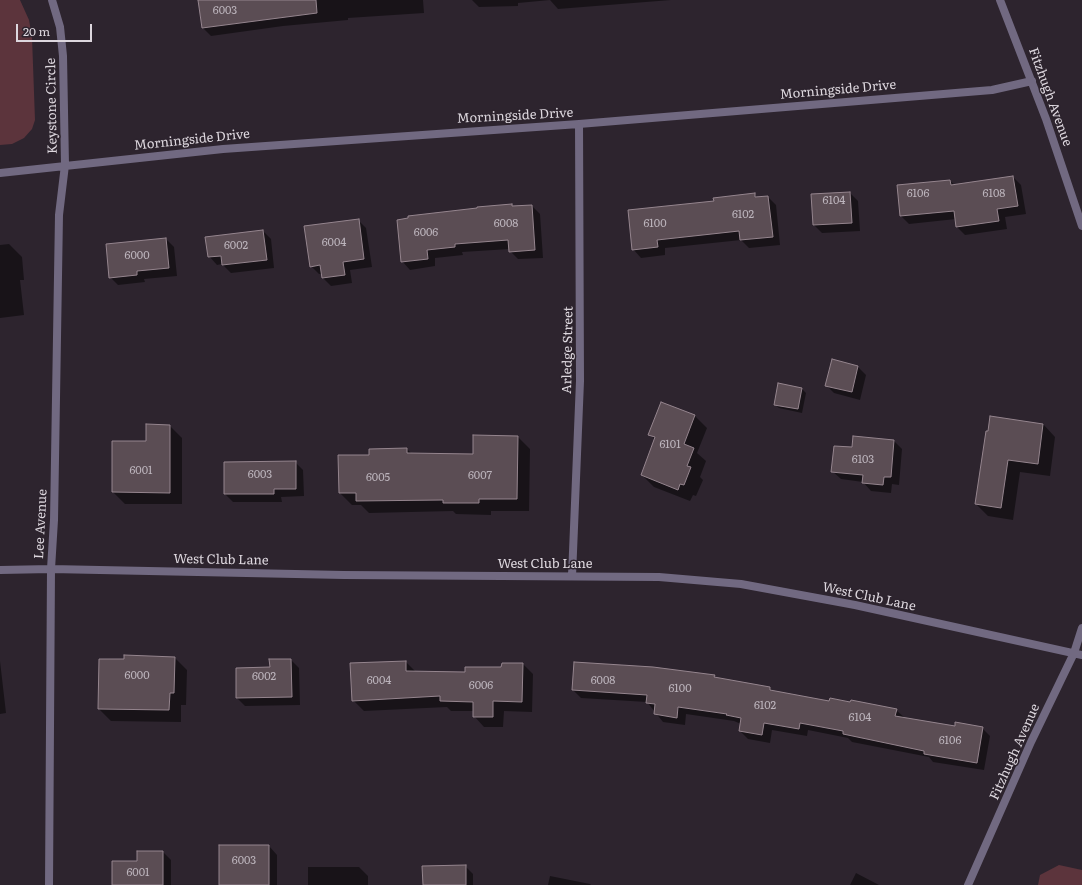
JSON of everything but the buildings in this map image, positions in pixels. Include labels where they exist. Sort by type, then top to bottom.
[{"type":"street","name":"Keystone Circle","points":[[52,0],[60,27],[63,56],[65,165]]},
{"type":"street","name":"Fitzhugh Avenue","points":[[1000,0],[1046,119],[1082,226]]},
{"type":"street","name":"Morningside Drive","points":[[0,173],[231,148],[579,124],[992,90],[1032,82]]},
{"type":"street","name":"Arledge Street","points":[[572,576],[580,381],[579,124]]},
{"type":"street","name":"Lee Avenue","points":[[49,885],[51,569],[54,520],[59,215],[65,165]]},
{"type":"street","name":"West Club Lane","points":[[0,570],[51,569],[344,575],[659,577],[741,584],[855,605],[1078,654]]},
{"type":"street","name":"Fitzhugh Avenue","points":[[968,885],[1031,742],[1078,654],[1082,628]]},
{"type":"shaded area","points":[[0,0],[20,0],[29,20],[32,37],[35,120],[32,129],[24,138],[12,144],[0,145]]},
{"type":"shaded area","points":[[1059,865],[1082,870],[1082,885],[1038,885],[1040,875]]}]
